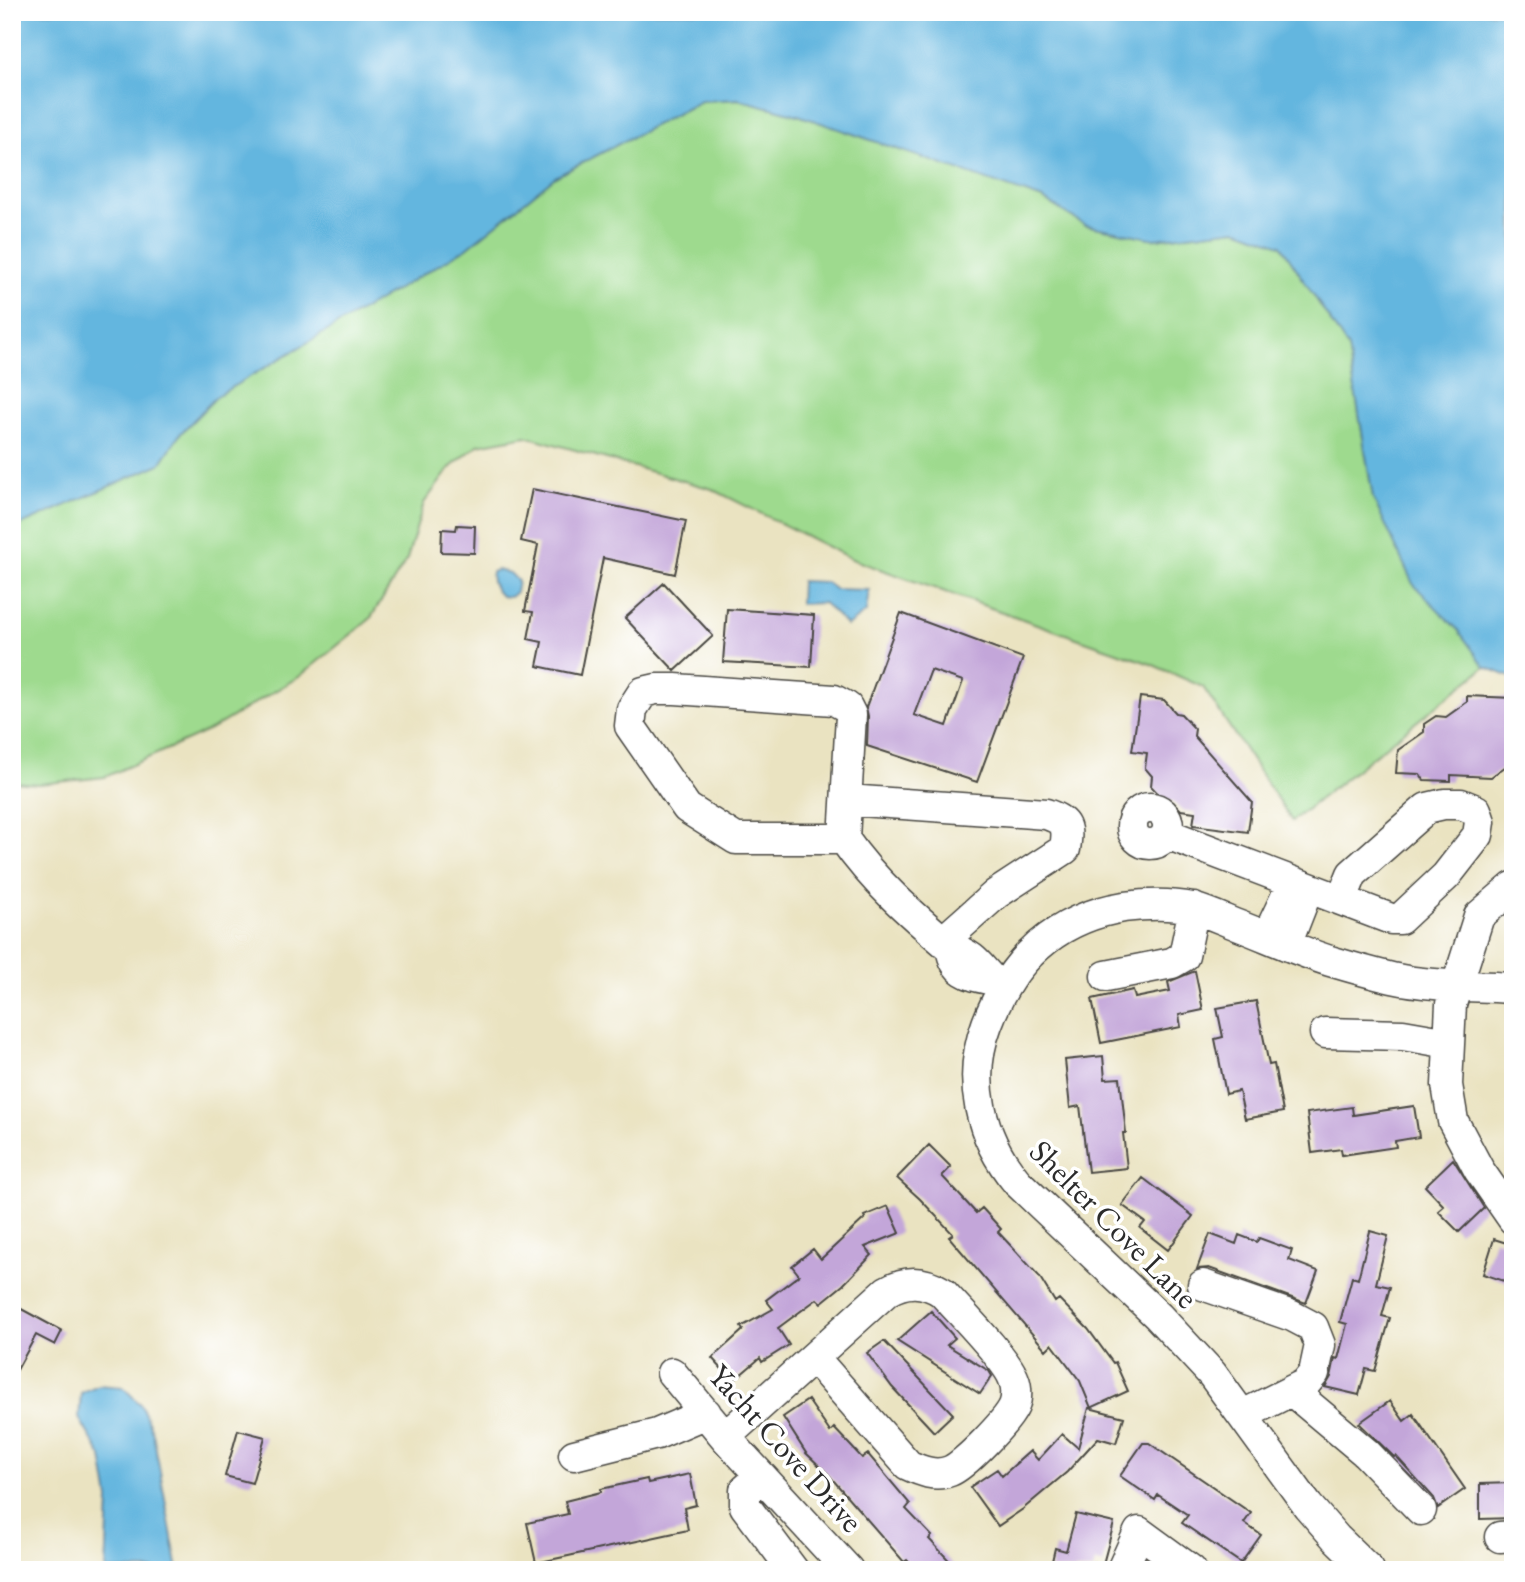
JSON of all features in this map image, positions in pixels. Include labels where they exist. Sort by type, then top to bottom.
[{"type":"street","points":[[844,839],[736,839],[687,808],[630,726],[632,709],[643,692],[656,689],[834,700],[847,707],[851,715],[844,839],[901,905],[947,944],[980,963],[996,984]]},
{"type":"street","points":[[847,800],[1046,814],[1058,818],[1065,825],[1065,849],[996,894],[947,944]]},
{"type":"street","points":[[1167,834],[1391,919],[1400,919],[1446,876],[1478,835],[1480,822],[1476,810],[1461,804],[1427,808],[1352,874],[1342,899]]},
{"type":"street","points":[[1277,941],[1288,893],[1301,885]]},
{"type":"street","points":[[1513,887],[1479,916],[1451,1004],[1447,1085],[1453,1121],[1479,1170],[1513,1219]]},
{"type":"street","name":"Shelter Cove Lane","points":[[1369,1570],[1308,1506],[1212,1374],[1158,1316],[1017,1182],[993,1150],[986,1132],[979,1097],[979,1050],[996,984],[1018,967],[1039,945],[1080,918],[1143,904],[1194,908],[1330,961],[1394,979],[1513,988]]},
{"type":"street","points":[[1106,976],[1172,963],[1184,956],[1194,908]]},
{"type":"street","points":[[1325,1033],[1403,1035],[1448,1043]]},
{"type":"street","points":[[725,1437],[887,1291],[903,1283],[929,1284],[942,1292],[1010,1370],[1016,1387],[1015,1404],[1007,1418],[958,1467],[942,1474],[924,1473],[908,1465],[814,1357]]},
{"type":"street","points":[[1203,1285],[1292,1316],[1313,1327],[1320,1345],[1314,1373],[1305,1384],[1243,1415]]},
{"type":"street","name":"Yacht Cove Drive","points":[[672,1373],[725,1437],[848,1570]]},
{"type":"street","points":[[1292,1391],[1366,1453],[1421,1510]]},
{"type":"street","points":[[574,1455],[657,1434],[706,1413]]},
{"type":"street","points":[[761,1475],[746,1490],[745,1506],[793,1570]]},
{"type":"street","points":[[1122,1570],[1139,1532],[1191,1570]]},
{"type":"green space","points":[[738,99],[798,115],[1043,199],[1085,225],[1155,239],[1236,229],[1281,245],[1348,348],[1373,498],[1485,667],[1292,821],[1203,687],[1151,664],[854,560],[712,489],[526,436],[478,445],[451,467],[424,503],[407,559],[370,619],[300,676],[210,730],[105,777],[39,784],[12,782],[12,529],[160,464],[180,434],[217,396],[467,248],[555,177],[701,101]]},
{"type":"water","points":[[12,12],[1513,12],[1513,678],[1485,667],[1458,630],[1413,584],[1373,498],[1348,348],[1281,245],[1236,229],[1155,239],[1085,225],[1043,199],[798,115],[738,99],[701,101],[555,177],[467,248],[217,396],[180,434],[160,464],[12,529]]},
{"type":"water","points":[[497,570],[510,573],[518,581],[516,592],[510,597],[501,596],[493,585],[492,572]]},
{"type":"water","points":[[801,581],[826,582],[834,589],[869,590],[866,612],[847,626],[824,603],[800,604]]},
{"type":"water","points":[[98,1385],[123,1387],[141,1405],[153,1433],[178,1570],[106,1570],[109,1499],[102,1457],[79,1418],[81,1393]]},
{"type":"building","points":[[532,489],[686,521],[675,574],[603,558],[580,675],[537,666],[542,642],[528,639],[533,612],[525,611],[538,545],[521,541]]},
{"type":"building","points":[[457,525],[475,526],[474,553],[441,552],[442,529],[456,530]]},
{"type":"building","points":[[664,583],[713,636],[675,671],[625,618]]},
{"type":"building","points":[[727,609],[814,615],[811,667],[723,662]]},
{"type":"building","points":[[901,613],[1023,658],[977,782],[867,746],[866,707]],"holes":[[[931,670],[963,681],[947,726],[914,715]]]},
{"type":"building","points":[[1467,696],[1513,698],[1513,761],[1491,777],[1451,775],[1451,781],[1424,780],[1420,774],[1396,773],[1398,750],[1424,732],[1424,724],[1436,716],[1446,717],[1467,702]]},
{"type":"building","points":[[1140,697],[1164,700],[1195,729],[1194,736],[1252,802],[1248,832],[1193,825],[1195,812],[1181,810],[1173,802],[1165,801],[1151,786],[1152,776],[1145,768],[1147,753],[1132,751]]},
{"type":"building","points":[[1195,971],[1203,1010],[1179,1015],[1181,1027],[1101,1043],[1092,999],[1133,990],[1135,998],[1170,991],[1168,982]]},
{"type":"building","points":[[1256,1001],[1269,1065],[1274,1064],[1283,1112],[1245,1119],[1239,1091],[1226,1094],[1215,1039],[1223,1037],[1217,1008]]},
{"type":"building","points":[[1103,1056],[1105,1079],[1120,1078],[1127,1168],[1088,1172],[1080,1106],[1070,1108],[1065,1060]]},
{"type":"building","points":[[1414,1106],[1419,1137],[1395,1141],[1396,1147],[1342,1155],[1341,1149],[1312,1153],[1307,1113],[1352,1107],[1353,1115]]},
{"type":"building","points":[[929,1145],[951,1167],[942,1176],[976,1213],[982,1208],[1001,1229],[998,1232],[1039,1276],[1055,1302],[1059,1299],[1088,1329],[1113,1363],[1115,1362],[1128,1391],[1091,1408],[1080,1381],[1052,1344],[1046,1350],[949,1237],[953,1234],[897,1178]]},
{"type":"building","points":[[1453,1159],[1484,1208],[1459,1232],[1438,1211],[1444,1206],[1425,1186]]},
{"type":"building","points":[[1143,1178],[1193,1216],[1168,1250],[1140,1228],[1145,1222],[1122,1205]]},
{"type":"building","points":[[888,1206],[900,1233],[865,1247],[872,1255],[843,1285],[821,1303],[817,1299],[778,1328],[789,1345],[762,1362],[760,1358],[733,1381],[712,1358],[743,1330],[741,1327],[773,1309],[766,1300],[799,1275],[792,1266],[813,1249],[821,1259],[865,1218],[864,1216]]},
{"type":"building","points":[[1370,1231],[1388,1236],[1376,1284],[1390,1287],[1382,1316],[1390,1318],[1375,1371],[1366,1369],[1359,1395],[1325,1387],[1331,1377],[1335,1358],[1338,1359],[1347,1324],[1340,1322],[1352,1277],[1358,1279]]},
{"type":"building","points":[[1210,1234],[1236,1244],[1239,1235],[1257,1242],[1259,1238],[1292,1250],[1289,1260],[1318,1271],[1306,1303],[1209,1268],[1197,1269]]},
{"type":"building","points":[[1494,1239],[1513,1245],[1513,1284],[1483,1274]]},
{"type":"building","points":[[12,1304],[62,1331],[55,1345],[36,1335],[12,1379]]},
{"type":"building","points":[[931,1311],[955,1338],[947,1345],[989,1371],[992,1376],[980,1394],[897,1341]]},
{"type":"building","points":[[884,1341],[953,1414],[934,1432],[892,1387],[867,1353]]},
{"type":"building","points":[[808,1400],[830,1432],[834,1428],[862,1458],[868,1454],[910,1504],[906,1509],[932,1536],[929,1539],[958,1570],[916,1570],[907,1560],[904,1562],[827,1473],[806,1453],[783,1417]]},
{"type":"building","points":[[1390,1401],[1404,1421],[1413,1414],[1465,1489],[1438,1508],[1434,1498],[1396,1456],[1359,1423]]},
{"type":"building","points":[[1089,1408],[1124,1417],[1116,1443],[1098,1438],[1067,1472],[998,1526],[970,1487],[997,1469],[1002,1476],[1030,1451],[1038,1460],[1062,1434],[1078,1448]]},
{"type":"building","points":[[238,1430],[265,1437],[252,1483],[225,1476]]},
{"type":"building","points":[[1143,1443],[1149,1443],[1251,1513],[1244,1523],[1261,1535],[1241,1563],[1182,1523],[1188,1515],[1158,1495],[1155,1500],[1120,1476]]},
{"type":"building","points":[[690,1474],[696,1505],[684,1508],[688,1530],[536,1563],[527,1523],[568,1514],[565,1501],[601,1492],[601,1489],[647,1479],[648,1483]]},
{"type":"building","points":[[1513,1483],[1513,1518],[1480,1519],[1480,1484]]},
{"type":"building","points":[[1076,1514],[1114,1523],[1103,1564],[1095,1562],[1093,1570],[1050,1570],[1055,1548],[1066,1551]]}]
